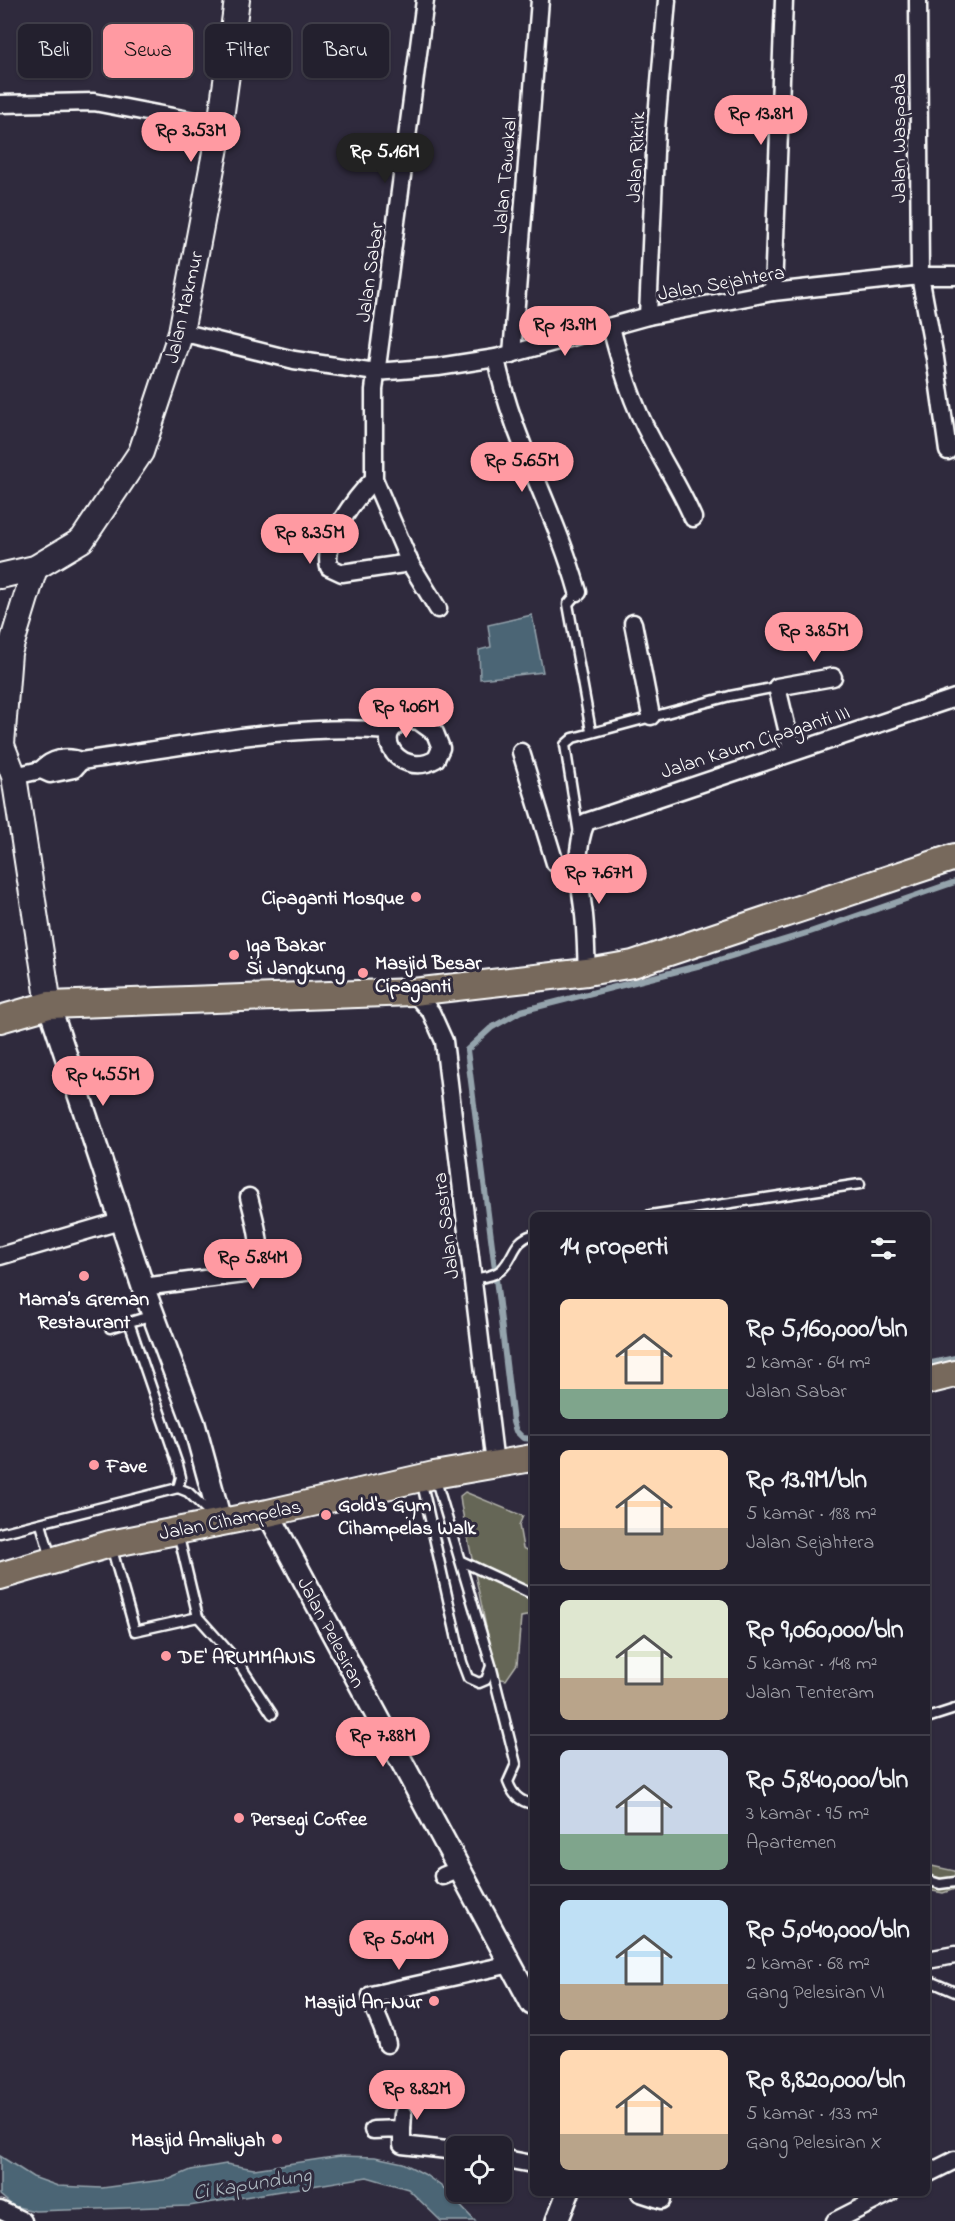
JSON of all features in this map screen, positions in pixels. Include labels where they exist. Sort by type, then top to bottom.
[{"type":"main road","name":"Jalan Makmur","points":[[0,576],[35,568],[82,540],[141,452],[181,332],[220,126],[237,0]]},
{"type":"main road","points":[[35,568],[9,653],[1,742],[29,772],[49,1005]]},
{"type":"main road","points":[[0,1019],[49,1005],[413,992],[587,972],[633,964],[955,857]]},
{"type":"main road","points":[[930,1380],[955,1374]]},
{"type":"main road","name":"Jalan Cihampelas","points":[[0,1576],[110,1544],[268,1513],[427,1476],[530,1458]]},
{"type":"street","name":"Jalan Sabar","points":[[374,479],[373,432],[376,372],[425,0]]},
{"type":"street","name":"Jalan Tawekal","points":[[540,0],[501,382],[527,462],[565,546],[578,592]]},
{"type":"street","name":"Jalan Rikrik","points":[[648,316],[656,129],[667,0]]},
{"type":"street","points":[[773,292],[784,0]]},
{"type":"street","name":"Jalan Waspada","points":[[918,0],[920,276],[935,358],[948,451]]},
{"type":"street","points":[[0,104],[94,102],[220,126]]},
{"type":"street","name":"Jalan Sejahtera","points":[[181,332],[294,360],[376,372],[438,367],[504,356],[648,316],[773,292],[920,276],[955,276]]},
{"type":"street","points":[[611,327],[626,383],[643,421],[681,488],[693,518]]},
{"type":"street","points":[[410,563],[342,573],[329,567],[328,558],[343,518],[356,497],[374,479],[410,563],[438,609]]},
{"type":"street","points":[[633,623],[651,716]]},
{"type":"street","points":[[792,750],[777,687],[833,677]]},
{"type":"street","name":"Jalan Kaum Cipaganti III","points":[[580,837],[586,822],[597,816],[955,698]]},
{"type":"street","points":[[29,772],[50,774],[74,769],[81,761],[309,730],[350,728],[389,731]]},
{"type":"street","points":[[521,752],[555,863],[561,867],[576,867]]},
{"type":"street","points":[[580,837],[576,867],[584,917],[587,972]]},
{"type":"street","name":"Jalan Sastra","points":[[413,992],[431,1012],[444,1041],[495,1464]]},
{"type":"street","points":[[49,1005],[120,1221],[194,1424],[221,1522]]},
{"type":"street","points":[[143,1287],[251,1273],[256,1270],[261,1257],[249,1197]]},
{"type":"street","points":[[0,1256],[120,1221]]},
{"type":"street","name":"Jalan Pelesiran","points":[[268,1513],[452,1873],[511,1964],[530,2000]]},
{"type":"street","points":[[930,1959],[955,1955]]},
{"type":"street","points":[[387,2044],[384,2027],[372,2008],[371,1995],[511,1964]]},
{"type":"street","points":[[373,2130],[403,2122],[402,2145],[446,2150]]},
{"type":"street","points":[[512,2160],[530,2164]]},
{"type":"street","points":[[930,2172],[955,2160]]},
{"type":"street","points":[[557,2221],[567,2196]]},
{"type":"street","points":[[649,2196],[662,2200]]},
{"type":"street","points":[[843,2219],[885,2196]]},
{"type":"street","points":[[0,2210],[23,2221]]},
{"type":"lane","points":[[578,592],[568,604],[591,731]]},
{"type":"lane","points":[[580,837],[565,745],[573,738],[591,731],[777,687]]},
{"type":"lane","points":[[670,1212],[860,1184]]},
{"type":"lane","points":[[473,1279],[491,1276],[501,1270],[522,1240],[530,1236]]},
{"type":"lane","points":[[110,1328],[154,1315]]},
{"type":"lane","points":[[129,1322],[178,1465],[181,1477],[178,1488]]},
{"type":"lane","points":[[427,1476],[461,1561],[491,1665],[516,1764],[508,1782],[513,1794],[523,1802],[530,1804]]},
{"type":"lane","points":[[427,1476],[462,1662],[468,1678],[478,1683],[486,1680],[491,1665]]},
{"type":"lane","points":[[0,1533],[178,1488],[188,1492],[221,1522]]},
{"type":"lane","points":[[41,1524],[52,1560]]},
{"type":"lane","points":[[177,1530],[198,1617],[238,1662],[272,1714]]},
{"type":"lane","points":[[110,1544],[135,1631],[198,1617]]},
{"type":"lane","points":[[461,1561],[530,1593]]},
{"type":"lane","points":[[930,1717],[955,1709]]},
{"type":"lane","points":[[930,1881],[940,1884],[955,1882]]},
{"type":"lane","points":[[930,1981],[955,1992]]},
{"type":"green space","points":[[465,1492],[523,1516],[519,1525],[523,1548],[530,1551],[530,1615],[521,1617],[517,1664],[506,1680],[497,1678],[495,1671],[460,1496]]},
{"type":"green space","points":[[930,1866],[955,1871],[955,1889],[943,1893],[930,1891]]},
{"type":"water","points":[[532,615],[543,672],[480,679],[479,650],[491,647],[488,625]]},
{"type":"water","name":"Ci Kapundung","points":[[0,2156],[33,2177],[58,2186],[102,2188],[170,2179],[191,2170],[226,2164],[254,2169],[340,2156],[375,2157],[403,2163],[424,2174],[446,2191],[446,2202],[457,2202],[475,2221],[441,2221],[408,2189],[367,2177],[189,2206],[35,2211],[13,2206],[0,2195]]},
{"type":"waterway","points":[[495,1269],[467,1050],[491,1028],[521,1011],[709,963],[810,932],[955,882]]},
{"type":"waterway","points":[[496,1279],[513,1422],[516,1431],[523,1438],[530,1439]]},
{"type":"waterway","points":[[930,1363],[955,1358]]},
{"type":"place","name":"Cipaganti Mosque","points":[[416,897]]},
{"type":"place","name":"Iga Bakar Si Jangkung","points":[[234,955]]},
{"type":"place","name":"Masjid Besar Cipaganti","points":[[363,973]]},
{"type":"place","name":"Mama’s Greman Restaurant","points":[[84,1276]]},
{"type":"place","name":"Fave","points":[[94,1465]]},
{"type":"place","name":"Gold's Gym Cihampelas Walk","points":[[326,1515]]},
{"type":"place","name":"DE' ARUMMANIS","points":[[166,1656]]},
{"type":"place","name":"Persegi Coffee","points":[[239,1818]]},
{"type":"place","name":"Masjid An-Nur","points":[[434,2001]]},
{"type":"place","name":"Masjid Amaliyah","points":[[277,2139]]}]
